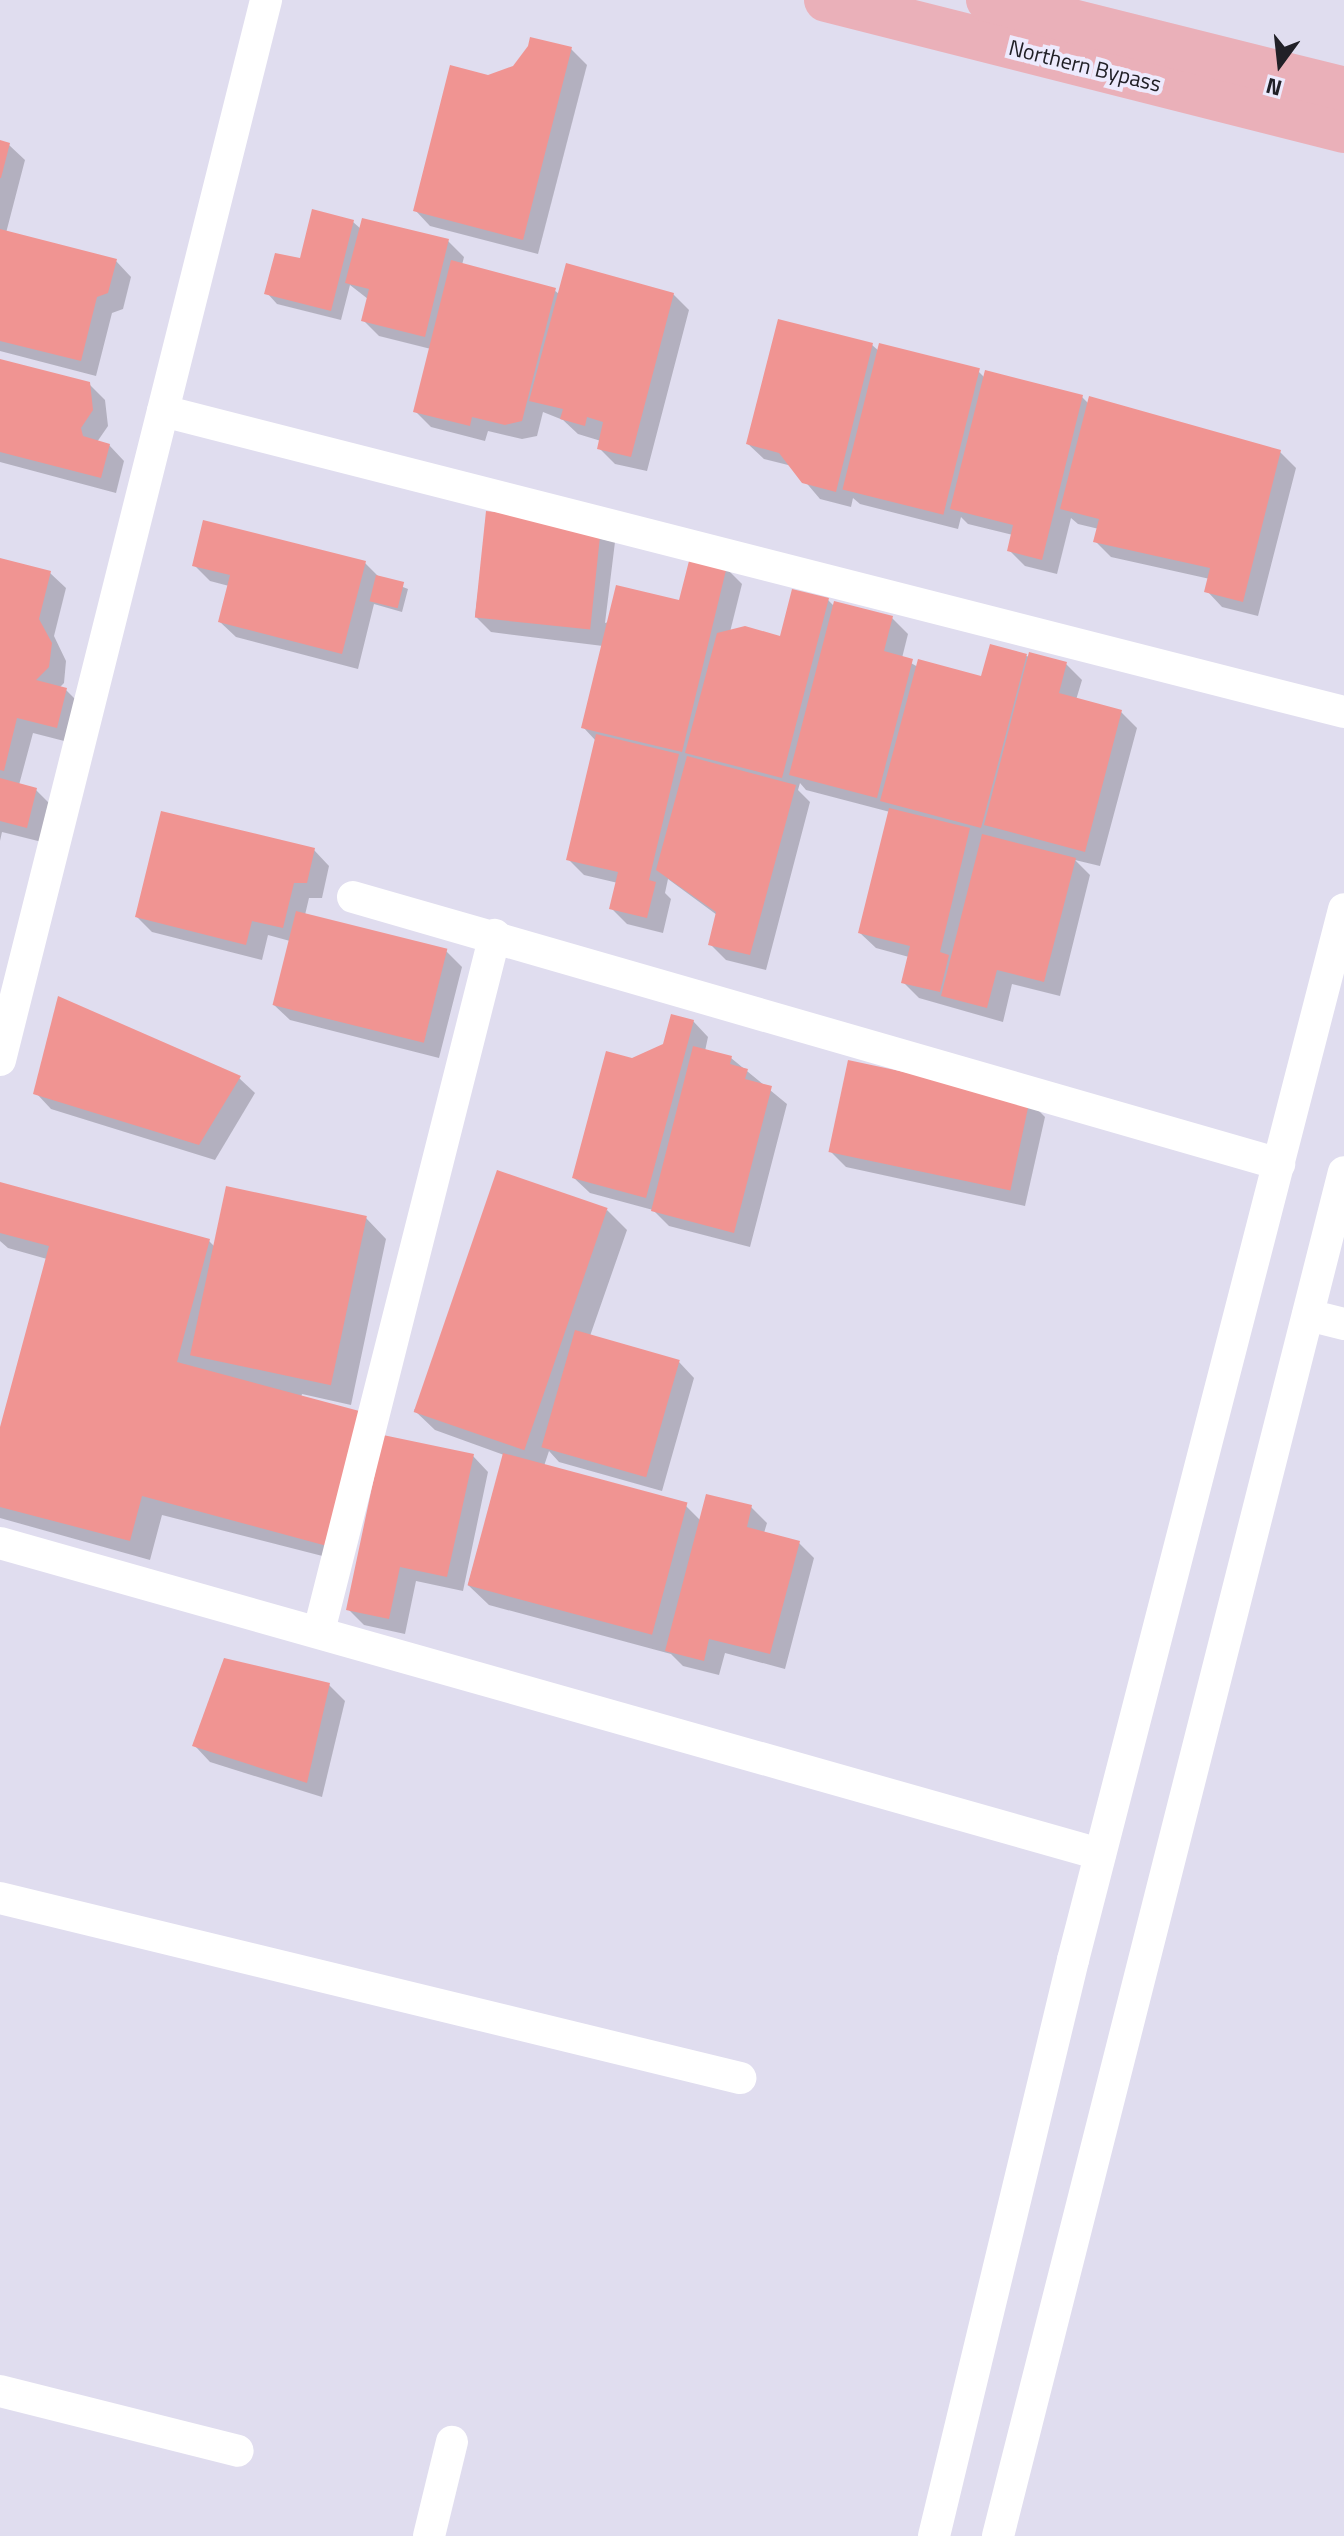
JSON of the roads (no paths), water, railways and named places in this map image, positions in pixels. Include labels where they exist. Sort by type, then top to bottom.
[{"type":"main road","name":"Northern Bypass","points":[[829,0],[1344,131]]},
{"type":"main road","name":"Northern Bypass","points":[[988,0],[1344,89]]},
{"type":"street","points":[[0,1060],[266,0]]},
{"type":"street","points":[[163,411],[1344,712]]},
{"type":"street","points":[[353,897],[495,935],[1279,1164]]},
{"type":"street","points":[[934,2536],[1100,1854],[1344,909]]},
{"type":"street","points":[[319,1631],[495,935]]},
{"type":"street","points":[[998,2536],[1344,1172]]},
{"type":"street","points":[[1308,1315],[1344,1324]]},
{"type":"street","points":[[0,1543],[1100,1854]]},
{"type":"street","points":[[0,1898],[740,2078]]},
{"type":"street","points":[[0,2391],[238,2451]]},
{"type":"street","points":[[429,2536],[452,2442]]}]
